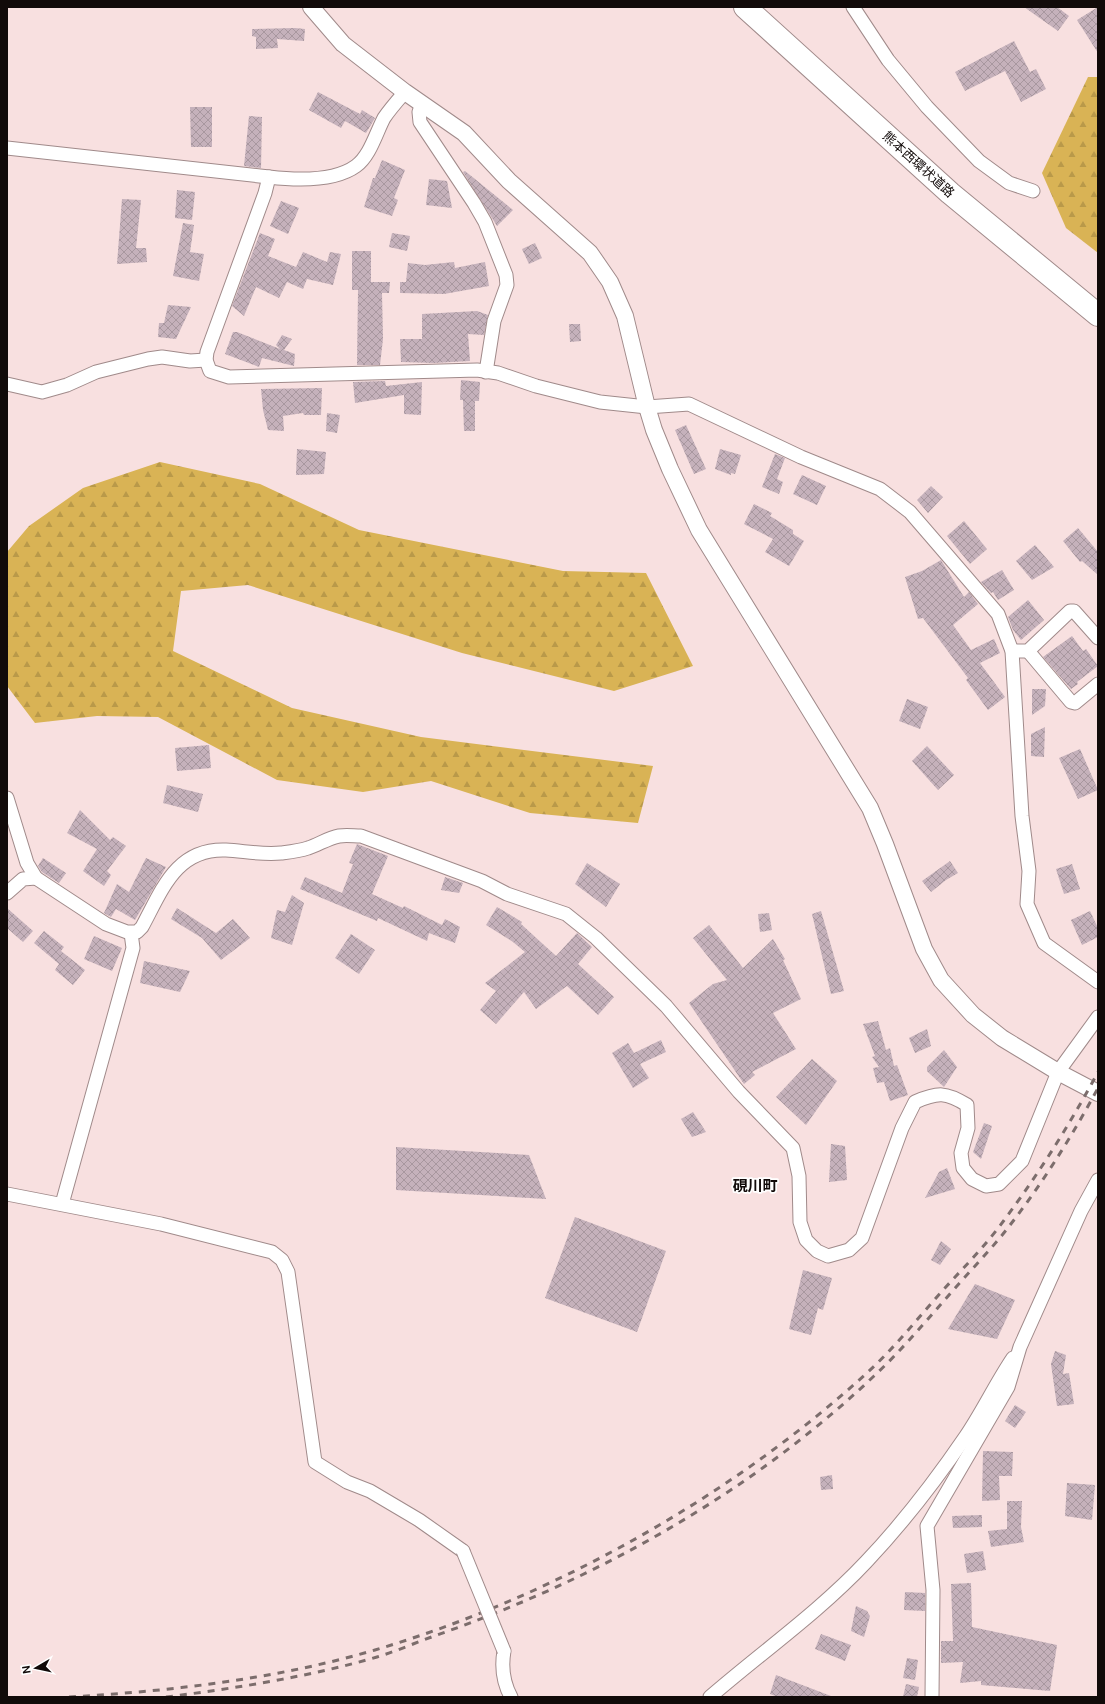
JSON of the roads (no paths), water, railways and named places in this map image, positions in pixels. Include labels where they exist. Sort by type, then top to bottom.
[{"type":"highway","name":"熊本西環状道路","points":[[745,7],[950,193],[1098,315]]},
{"type":"street","points":[[311,7],[343,44],[405,92],[464,133],[509,180],[590,253],[610,282],[626,316],[647,407],[670,469],[699,530],[870,808],[885,844],[924,950],[941,980],[973,1015],[1002,1038],[1058,1072],[1098,1092]]},
{"type":"street","points":[[853,7],[888,60],[927,107],[979,161],[1009,183],[1033,191]]},
{"type":"street","points":[[7,148],[269,177],[307,179],[338,174],[357,166],[366,153],[385,117],[405,92]]},
{"type":"street","points":[[422,103],[420,122],[443,154],[481,215],[506,275],[507,285],[494,320],[486,372]]},
{"type":"street","points":[[269,177],[265,193],[207,352],[206,360],[210,371],[229,377],[486,372],[498,373],[536,386],[579,398],[647,407],[689,404],[801,457],[880,489],[910,512],[998,614],[1012,651],[1022,816],[1029,871],[1027,904],[1044,943],[1098,982]]},
{"type":"street","points":[[7,384],[42,392],[67,385],[96,372],[148,359],[162,357],[190,361],[206,360]]},
{"type":"street","points":[[1012,651],[1028,651],[1070,611],[1074,611],[1098,638]]},
{"type":"street","points":[[1028,651],[1071,702],[1075,703],[1098,684]]},
{"type":"street","points":[[7,798],[27,863],[36,878],[106,924],[123,932],[137,932],[142,927],[170,876],[180,865],[192,856],[210,851],[225,850],[267,855],[307,848],[339,836],[361,836],[482,881],[507,894],[566,914],[596,938],[666,1006],[740,1092],[793,1148],[799,1176],[800,1222],[806,1240],[817,1251],[828,1256],[849,1250],[862,1238],[902,1128],[915,1102],[932,1095],[942,1094],[953,1096],[967,1105],[968,1128],[961,1153],[963,1168],[972,1179],[986,1186],[999,1184],[1022,1161],[1058,1072],[1098,1017]]},
{"type":"street","points":[[7,893],[23,879],[36,878]]},
{"type":"street","points":[[62,1204],[133,948],[131,933]]},
{"type":"street","points":[[932,1697],[933,1590],[927,1526],[1008,1387],[1020,1347],[1081,1211],[1098,1180]]},
{"type":"street","points":[[7,1194],[161,1224],[272,1252],[282,1260],[288,1272],[315,1462],[347,1482],[370,1491],[419,1520],[463,1551],[504,1651],[502,1663],[505,1685],[511,1697]]},
{"type":"street","points":[[710,1697],[804,1620],[866,1563],[924,1495],[966,1435],[996,1383],[1020,1347]]},
{"type":"railway","points":[[69,1697],[146,1691],[224,1682],[300,1669],[375,1650],[442,1628],[508,1602],[573,1572],[637,1538],[699,1501],[758,1461],[815,1418],[877,1364],[894,1346],[999,1227],[1052,1151],[1098,1072]]},
{"type":"railway","points":[[166,1697],[246,1686],[299,1676],[351,1664],[392,1652],[497,1613],[555,1587],[613,1559],[724,1495],[776,1458],[826,1418],[874,1376],[903,1347],[990,1249],[1016,1217],[1054,1163],[1098,1088]]},
{"type":"district","name":"硯川町","points":[[755,1186]]}]
